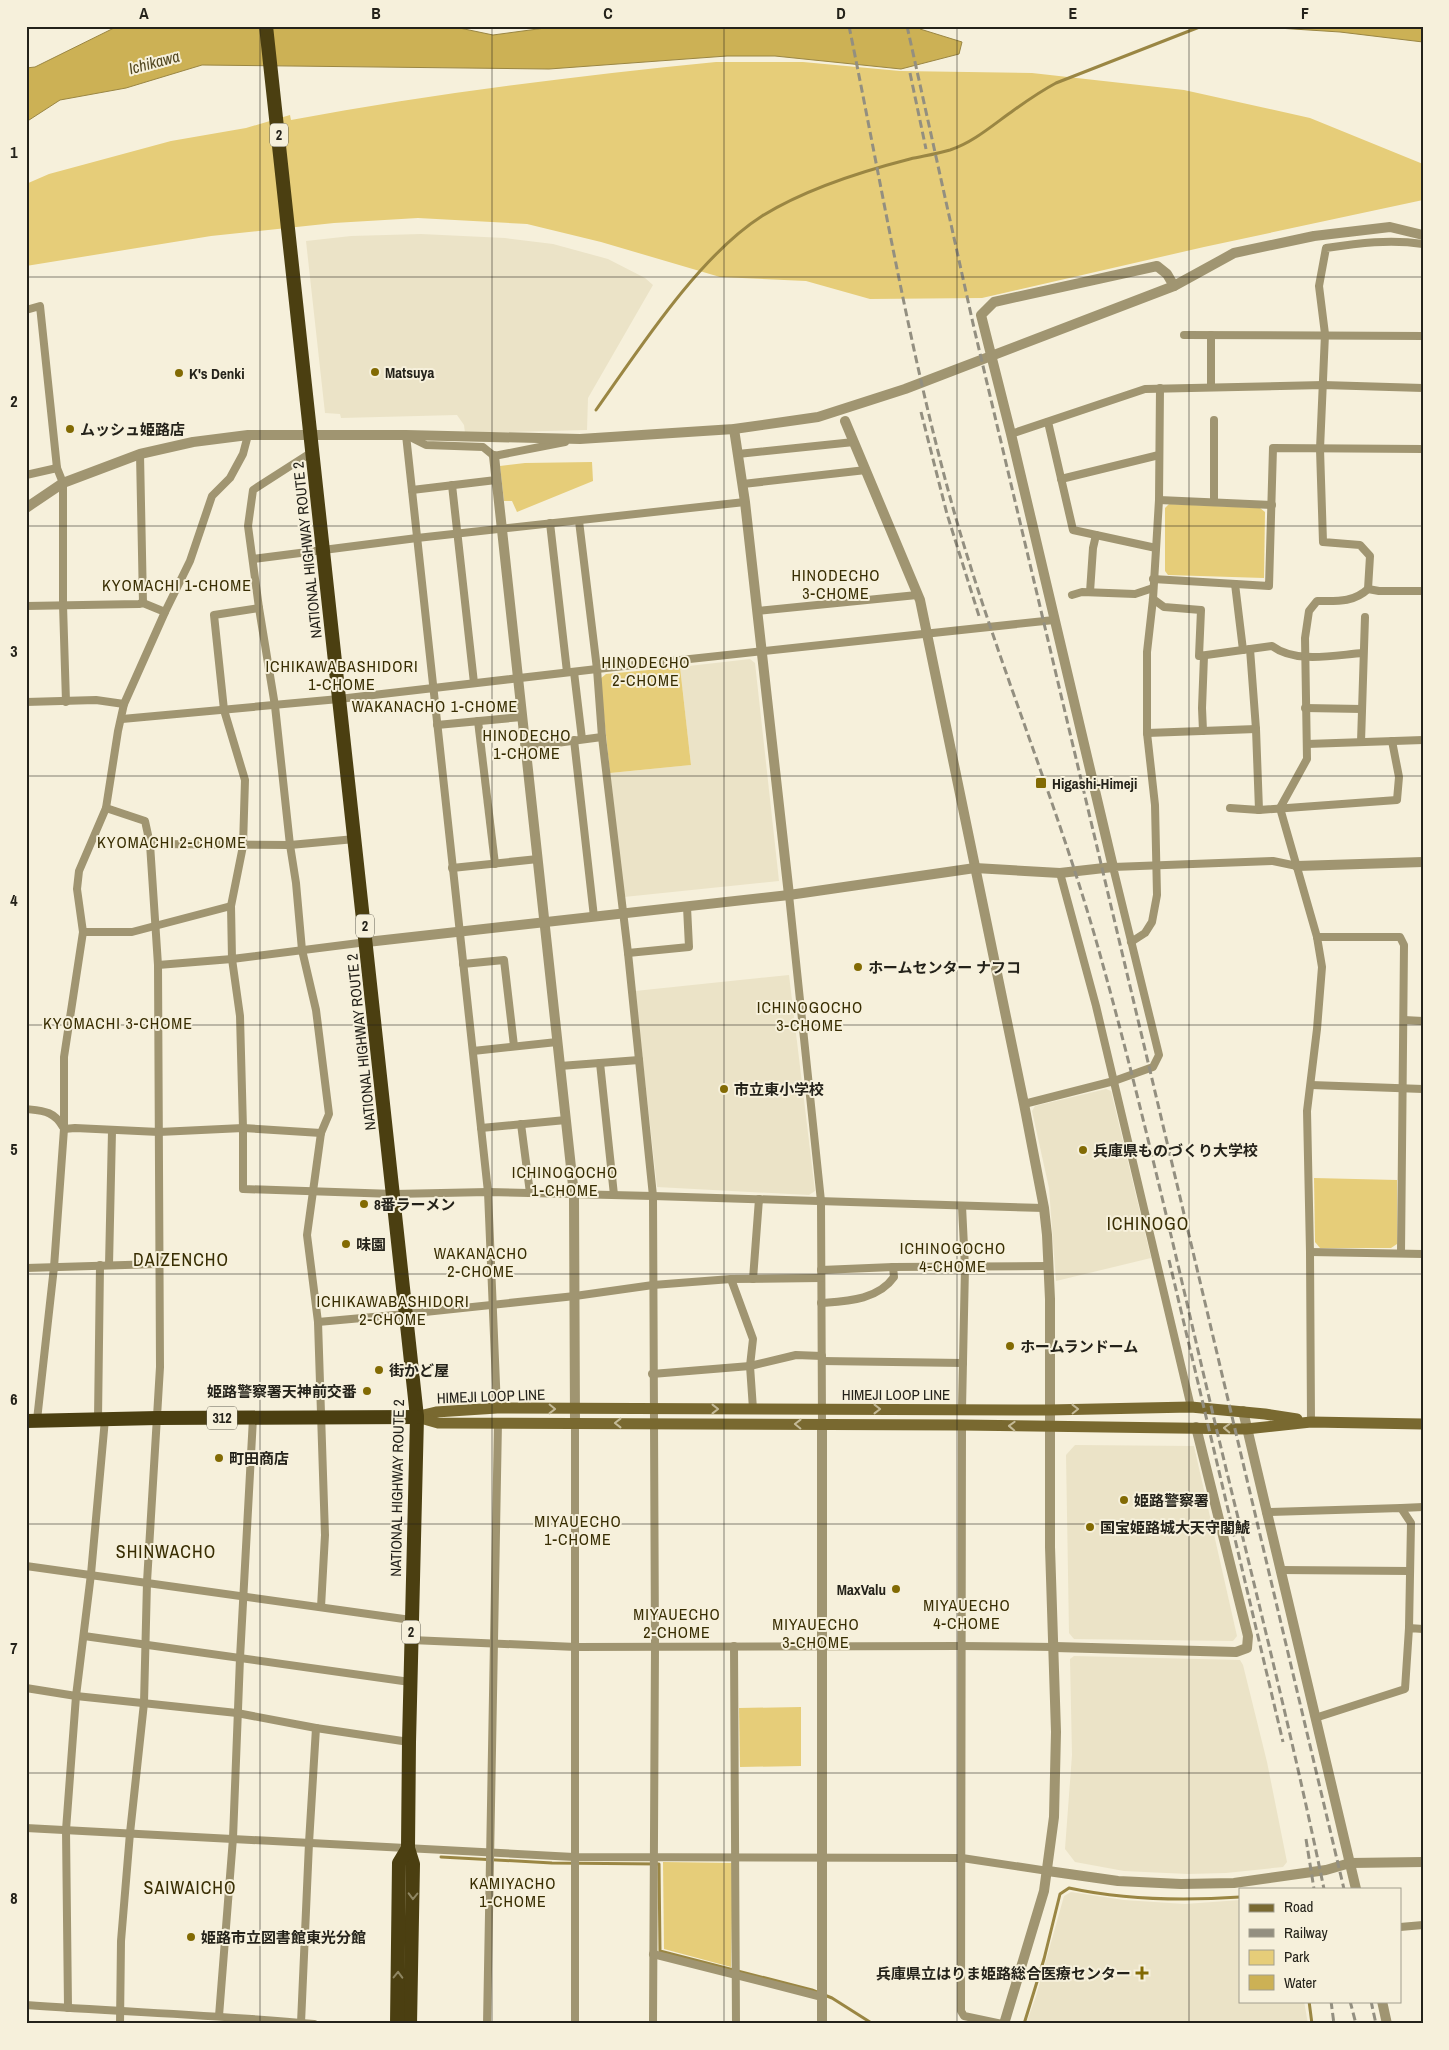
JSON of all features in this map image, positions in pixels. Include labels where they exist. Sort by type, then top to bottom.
[{"type":"highway","name":"NATIONAL HIGHWAY ROUTE 2","points":[[266,26],[367,942],[417,1417],[409,1742],[408,1848],[413,1864],[410,2024]]},
{"type":"highway","name":"312","points":[[32,1421],[157,1418],[417,1417]]},
{"type":"highway","name":"NATIONAL HIGHWAY ROUTE 2","points":[[397,2024],[399,1863],[408,1848]]},
{"type":"main road","name":"HIMEJI LOOP LINE","points":[[417,1417],[436,1412],[497,1408],[1049,1410],[1191,1407],[1311,1422]]},
{"type":"main road","name":"HIMEJI LOOP LINE","points":[[417,1417],[438,1423],[962,1425],[1246,1429],[1311,1422],[1423,1424]]},
{"type":"street","points":[[26,508],[63,483],[140,454],[193,442],[248,435],[406,435],[580,439],[734,429],[818,417],[905,389],[1174,286],[1234,253],[1314,236],[1390,227],[1423,235]]},
{"type":"street","points":[[1311,1422],[1308,1111],[1322,967],[1317,937],[1280,808],[1308,759],[1305,708],[1307,691],[1305,638],[1309,611],[1317,601],[1349,601],[1361,596],[1368,589],[1370,556],[1360,545],[1323,542],[1320,449],[1325,334],[1319,286],[1326,248],[1372,241],[1423,244]]},
{"type":"street","points":[[1024,1104],[1114,1081],[1153,1067],[1159,1055],[981,315],[994,302],[1158,266],[1167,274],[1174,286]]},
{"type":"street","points":[[26,310],[40,306],[57,468],[63,483],[63,605],[66,702]]},
{"type":"street","points":[[1184,335],[1325,334],[1423,336]]},
{"type":"street","points":[[1211,335],[1211,387]]},
{"type":"street","points":[[1011,434],[1145,389],[1323,385],[1423,388]]},
{"type":"street","points":[[1131,942],[1144,933],[1152,922],[1157,895],[1155,805],[1147,733],[1147,652],[1153,599],[1159,500],[1160,388]]},
{"type":"street","points":[[1214,420],[1214,502]]},
{"type":"street","points":[[845,421],[918,595],[1044,1208],[1048,1266],[1050,1547],[1055,1647],[1054,1817],[1048,1871],[1039,1910],[1003,2024],[964,2016],[961,2011],[960,1646],[962,1425]]},
{"type":"street","points":[[1048,422],[1073,530],[1156,548]]},
{"type":"street","points":[[734,429],[746,502],[821,1201],[823,1410],[822,2024]]},
{"type":"street","points":[[32,1421],[54,1266],[64,1129],[64,1057],[83,932],[76,889],[79,871],[106,808],[124,704],[190,561],[212,496],[230,478],[243,454],[248,435]]},
{"type":"street","points":[[406,435],[426,446],[483,447],[494,456],[574,1195],[575,2024]]},
{"type":"street","points":[[406,435],[488,1192],[497,1408]]},
{"type":"street","points":[[494,456],[580,439]]},
{"type":"street","points":[[738,454],[854,442]]},
{"type":"street","points":[[1153,579],[1269,586],[1273,448],[1423,449]]},
{"type":"street","points":[[312,452],[253,490],[248,526],[275,706],[302,950],[316,1010],[329,1114],[321,1133],[308,1236],[318,1322],[325,1535],[321,1607]]},
{"type":"street","points":[[140,454],[143,602]]},
{"type":"street","points":[[1061,479],[1160,455]]},
{"type":"street","points":[[26,475],[57,468]]},
{"type":"street","points":[[743,484],[866,470]]},
{"type":"street","points":[[412,490],[496,480]]},
{"type":"street","points":[[452,485],[474,683]]},
{"type":"street","points":[[1159,500],[1272,505]]},
{"type":"street","points":[[252,559],[417,538],[746,502]]},
{"type":"street","points":[[579,520],[597,669],[602,737],[628,953],[653,1196],[654,2024]]},
{"type":"street","points":[[550,523],[571,672],[594,917]]},
{"type":"street","points":[[1090,592],[1092,548],[1096,535]]},
{"type":"street","points":[[1235,584],[1256,729],[1259,810]]},
{"type":"street","points":[[1072,595],[1082,592],[1135,594],[1153,588]]},
{"type":"street","points":[[1368,589],[1379,591],[1423,591]]},
{"type":"street","points":[[757,611],[918,595]]},
{"type":"street","points":[[1153,599],[1164,607],[1201,610],[1199,656],[1272,646],[1280,652],[1309,658],[1363,653]]},
{"type":"street","points":[[26,606],[139,604],[143,602],[165,612]]},
{"type":"street","points":[[259,608],[214,615],[224,710],[245,780],[243,846],[231,906],[232,959],[240,1016],[243,1189],[394,1194],[488,1192],[1044,1208]]},
{"type":"street","points":[[1361,742],[1365,617]]},
{"type":"street","points":[[122,719],[275,706],[1054,620]]},
{"type":"street","points":[[1203,732],[1204,656]]},
{"type":"street","points":[[26,702],[96,700],[124,704]]},
{"type":"street","points":[[1305,708],[1362,709]]},
{"type":"street","points":[[437,725],[522,717]]},
{"type":"street","points":[[478,721],[495,864]]},
{"type":"street","points":[[1147,733],[1256,729]]},
{"type":"street","points":[[526,747],[602,737]]},
{"type":"street","points":[[1307,744],[1423,740]]},
{"type":"street","points":[[1230,808],[1259,810],[1397,800],[1399,777],[1392,741]]},
{"type":"street","points":[[106,808],[145,820],[150,844],[158,965],[160,1367],[147,1582],[144,1703],[120,1942],[120,2024]]},
{"type":"street","points":[[150,844],[290,845],[355,839]]},
{"type":"street","points":[[452,868],[538,859]]},
{"type":"street","points":[[158,965],[232,959],[367,942],[789,896],[975,868],[1060,873],[1156,864],[1273,861],[1297,866],[1423,862]]},
{"type":"street","points":[[1060,873],[1096,1006],[1191,1407]]},
{"type":"street","points":[[83,932],[132,932],[231,906]]},
{"type":"street","points":[[628,953],[690,948],[687,907]]},
{"type":"street","points":[[1317,937],[1400,937],[1404,946],[1401,1253]]},
{"type":"street","points":[[463,964],[504,960],[514,1046]]},
{"type":"street","points":[[1404,1020],[1423,1021]]},
{"type":"street","points":[[472,1051],[557,1042]]},
{"type":"street","points":[[560,1066],[638,1060]]},
{"type":"street","points":[[600,1063],[614,1195]]},
{"type":"street","points":[[1311,1085],[1423,1088]]},
{"type":"street","points":[[26,1109],[42,1111],[57,1117],[64,1129]]},
{"type":"street","points":[[481,1128],[566,1120]]},
{"type":"street","points":[[522,1124],[530,1193]]},
{"type":"street","points":[[64,1129],[159,1132],[243,1128],[321,1133]]},
{"type":"street","points":[[68,2008],[66,1830],[76,1696],[91,1574],[102,1419],[104,1265],[112,1131]]},
{"type":"street","points":[[753,1279],[759,1199]]},
{"type":"street","points":[[962,1206],[965,1267],[962,1409]]},
{"type":"street","points":[[1310,1252],[1423,1254]]},
{"type":"street","points":[[26,1268],[158,1264]]},
{"type":"street","points":[[821,1270],[893,1267],[1048,1266]]},
{"type":"street","points":[[821,1303],[855,1301],[888,1286],[894,1277],[893,1267]]},
{"type":"street","points":[[318,1322],[574,1296],[653,1284],[730,1279],[821,1278]]},
{"type":"street","points":[[730,1279],[753,1339],[750,1366],[753,1409]]},
{"type":"street","points":[[652,1374],[750,1366],[796,1355],[822,1358],[963,1363]]},
{"type":"street","points":[[1243,1412],[1356,1888]]},
{"type":"street","points":[[218,2016],[233,1838],[237,1713],[254,1418]]},
{"type":"street","points":[[487,2024],[498,1422]]},
{"type":"street","points":[[411,1640],[495,1642],[576,1647],[960,1646],[1236,1652],[1247,1648],[1248,1636],[1196,1427]]},
{"type":"street","points":[[1266,1512],[1423,1507]]},
{"type":"street","points":[[1315,1718],[1405,1689],[1409,1628],[1411,1523],[1401,1508]]},
{"type":"street","points":[[26,1566],[411,1620]]},
{"type":"street","points":[[1280,1570],[1410,1571]]},
{"type":"street","points":[[1409,1628],[1423,1628]]},
{"type":"street","points":[[84,1636],[410,1682]]},
{"type":"street","points":[[734,1646],[736,2024]]},
{"type":"street","points":[[26,1688],[76,1696],[237,1713],[316,1728],[409,1742]]},
{"type":"street","points":[[301,2023],[316,1728]]},
{"type":"street","points":[[26,1828],[490,1851],[574,1857],[962,1858],[1118,1881],[1234,1882],[1302,1874],[1350,1864],[1423,1862]]},
{"type":"street","points":[[1402,1927],[1423,1926]]},
{"type":"street","points":[[653,1954],[822,1997]]},
{"type":"street","points":[[1382,2002],[1387,2024]]},
{"type":"street","points":[[26,2005],[120,2012],[218,2016],[314,2024]]},
{"type":"shaded area","points":[[421,234],[505,238],[553,244],[608,259],[645,278],[653,285],[588,398],[587,430],[465,433],[464,425],[457,415],[341,418],[340,414],[325,413],[306,241],[351,236]]},
{"type":"shaded area","points":[[750,659],[755,663],[779,881],[624,897],[610,773],[691,765],[680,667]]},
{"type":"shaded area","name":"市立東小学校","points":[[789,975],[815,1191],[809,1195],[657,1187],[635,991]]},
{"type":"shaded area","name":"兵庫県ものづくり大学校","points":[[1106,1089],[1111,1091],[1151,1258],[1056,1281],[1049,1188],[1032,1111],[1035,1106]]},
{"type":"shaded area","points":[[1075,1445],[1194,1446],[1237,1636],[1233,1641],[1074,1639],[1069,1633],[1066,1455]]},
{"type":"shaded area","points":[[1074,1656],[1240,1660],[1243,1665],[1267,1762],[1287,1862],[1283,1867],[1226,1873],[1188,1874],[1124,1871],[1075,1862],[1065,1849],[1072,1755],[1070,1659]]},
{"type":"shaded area","name":"兵庫県立はりま姫路総合医療センター","points":[[1071,1892],[1124,1900],[1185,1904],[1239,1900],[1239,2002],[1304,2002],[1308,2024],[1026,2024],[1036,1996],[1064,1896]]},
{"type":"green space","points":[[716,62],[803,62],[900,71],[1032,73],[1184,90],[1310,118],[1423,164],[1423,200],[1204,247],[982,298],[870,299],[806,281],[720,277],[601,242],[527,224],[418,218],[334,223],[211,236],[26,266],[26,184],[49,174],[171,141],[246,128],[290,115],[291,120],[503,86]]},
{"type":"green space","points":[[592,462],[593,481],[517,512],[512,501],[504,501],[500,466],[525,463]]},
{"type":"green space","points":[[1169,504],[1260,508],[1265,512],[1264,578],[1168,575],[1165,571],[1165,508]]},
{"type":"green space","points":[[680,667],[691,765],[610,773],[600,679],[606,674]]},
{"type":"green space","points":[[1314,1178],[1397,1180],[1397,1244],[1391,1248],[1320,1248],[1315,1242]]},
{"type":"green space","points":[[801,1707],[801,1766],[740,1767],[739,1708]]},
{"type":"green space","points":[[663,1862],[733,1863],[731,1967],[664,1949]]},
{"type":"water","name":"Ichikawa","points":[[118,26],[450,26],[493,35],[560,26],[924,26],[920,29],[962,42],[959,54],[901,69],[775,56],[727,56],[549,69],[202,65],[126,88],[60,100],[26,122],[26,68],[35,67]]},
{"type":"water","points":[[1246,26],[1423,26],[1423,42],[1340,32]]},
{"type":"waterway","points":[[596,410],[651,332],[693,279],[715,255],[762,216],[796,198],[834,182],[892,164],[959,147],[976,138],[1029,99],[1056,83],[1202,26]]},
{"type":"waterway","points":[[441,1857],[552,1863],[659,1864],[660,1951],[812,1990],[832,1998],[873,2024]]},
{"type":"waterway","points":[[1024,2024],[1044,1959],[1060,1894],[1069,1888],[1133,1897],[1197,1899],[1239,1897]]},
{"type":"waterway","points":[[1309,2002],[1312,2024]]},
{"type":"railway","points":[[849,26],[909,329],[937,449],[970,565],[1066,845],[1117,1016],[1272,1658],[1324,1888]]},
{"type":"railway","points":[[907,26],[974,328],[1344,1888]]},
{"type":"railway","points":[[910,73],[926,149]]},
{"type":"railway","points":[[921,412],[947,514],[979,616]]},
{"type":"railway","points":[[1169,1260],[1283,1742]]},
{"type":"railway","points":[[1306,1839],[1314,1888]]},
{"type":"railway","points":[[1331,2002],[1334,2024]]},
{"type":"railway","points":[[1350,2002],[1356,2024]]},
{"type":"railway","points":[[1371,2002],[1376,2024]]},
{"type":"place","name":"Matsuya","points":[[375,372]]},
{"type":"place","name":"K's Denki","points":[[179,373]]},
{"type":"place","name":"ムッシュ姫路店","points":[[70,429]]},
{"type":"place","name":"Higashi-Himeji","points":[[1041,783]]},
{"type":"place","name":"ホームセンター ナフコ","points":[[858,967]]},
{"type":"place","name":"市立東小学校","points":[[724,1089]]},
{"type":"place","name":"兵庫県ものづくり大学校","points":[[1083,1150]]},
{"type":"place","name":"8番ラーメン","points":[[364,1204]]},
{"type":"place","name":"味園","points":[[346,1244]]},
{"type":"place","name":"ホームランドーム","points":[[1010,1346]]},
{"type":"place","name":"街かど屋","points":[[379,1370]]},
{"type":"place","name":"姫路警察署天神前交番","points":[[367,1391]]},
{"type":"place","name":"町田商店","points":[[219,1458]]},
{"type":"place","name":"姫路警察署","points":[[1124,1500]]},
{"type":"place","name":"国宝姫路城大天守閣鯱","points":[[1090,1527]]},
{"type":"place","name":"MaxValu","points":[[896,1589]]},
{"type":"place","name":"姫路市立図書館東光分館","points":[[191,1937]]},
{"type":"place","name":"兵庫県立はりま姫路総合医療センター","points":[[1142,1973]]},
{"type":"district","name":"HINODECHO 3-CHOME","points":[[836,584]]},
{"type":"district","name":"KYOMACHI 1-CHOME","points":[[177,585]]},
{"type":"district","name":"HINODECHO 2-CHOME","points":[[646,671]]},
{"type":"district","name":"ICHIKAWABASHIDORI 1-CHOME","points":[[342,675]]},
{"type":"district","name":"WAKANACHO 1-CHOME","points":[[435,706]]},
{"type":"district","name":"HINODECHO 1-CHOME","points":[[527,744]]},
{"type":"district","name":"KYOMACHI 2-CHOME","points":[[172,842]]},
{"type":"district","name":"ICHINOGOCHO 3-CHOME","points":[[810,1016]]},
{"type":"district","name":"KYOMACHI 3-CHOME","points":[[118,1023]]},
{"type":"district","name":"ICHINOGOCHO 1-CHOME","points":[[565,1181]]},
{"type":"district","name":"ICHINOGO","points":[[1148,1223]]},
{"type":"district","name":"ICHINOGOCHO 4-CHOME","points":[[953,1257]]},
{"type":"district","name":"DAIZENCHO","points":[[181,1259]]},
{"type":"district","name":"WAKANACHO 2-CHOME","points":[[481,1262]]},
{"type":"district","name":"ICHIKAWABASHIDORI 2-CHOME","points":[[393,1310]]},
{"type":"district","name":"MIYAUECHO 1-CHOME","points":[[578,1530]]},
{"type":"district","name":"SHINWACHO","points":[[166,1551]]},
{"type":"district","name":"MIYAUECHO 4-CHOME","points":[[967,1614]]},
{"type":"district","name":"MIYAUECHO 2-CHOME","points":[[677,1623]]},
{"type":"district","name":"MIYAUECHO 3-CHOME","points":[[816,1633]]},
{"type":"district","name":"SAIWAICHO","points":[[190,1887]]},
{"type":"district","name":"KAMIYACHO 1-CHOME","points":[[513,1892]]}]
